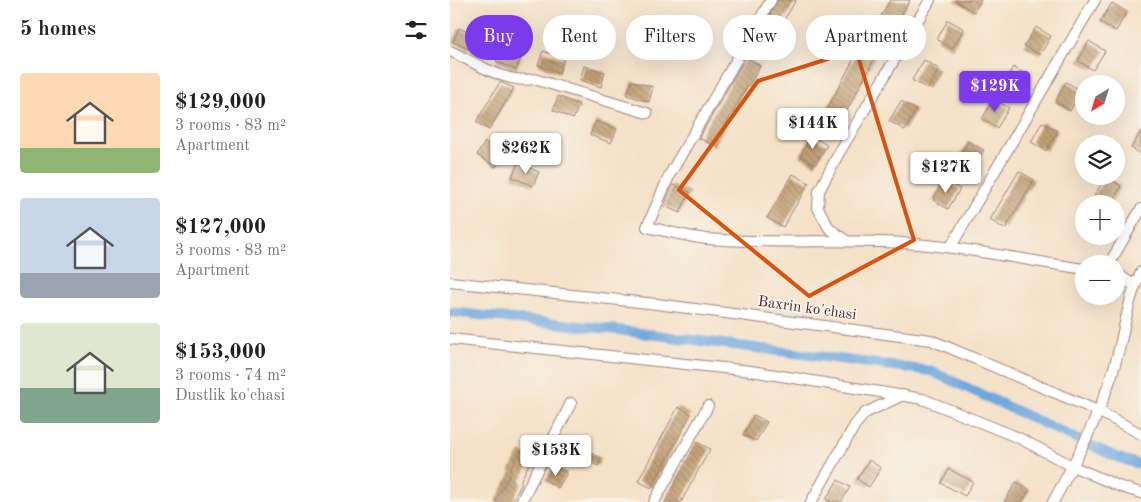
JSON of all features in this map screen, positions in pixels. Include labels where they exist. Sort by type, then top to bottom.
[{"type":"street","points":[[771,0],[670,174],[648,227],[705,239],[762,241],[845,240],[904,243],[950,248],[1075,268]]},
{"type":"street","points":[[845,240],[829,228],[818,208],[819,190],[930,0]]},
{"type":"street","points":[[950,248],[1095,0]]},
{"type":"street","points":[[450,51],[507,77],[524,80],[534,79],[648,113]]},
{"type":"street","points":[[1114,255],[1141,209]]},
{"type":"street","points":[[1053,502],[1098,412],[1114,370],[1135,286],[1141,272]]},
{"type":"street","points":[[1125,279],[1135,286]]},
{"type":"street","name":"Baxrin ko'chasi","points":[[450,282],[657,304],[931,340],[1098,412],[1141,434]]},
{"type":"street","points":[[450,339],[751,371],[923,398],[1019,438],[1072,466],[1121,487],[1141,493]]},
{"type":"street","points":[[811,502],[855,425],[865,413],[903,395]]},
{"type":"street","points":[[521,502],[571,403]]},
{"type":"street","points":[[654,502],[708,406]]},
{"type":"highlighted area","points":[[856,50],[914,240],[809,296],[679,190],[758,81]]},
{"type":"building","points":[[778,0],[796,0],[787,15],[770,15]]},
{"type":"building","points":[[890,0],[910,0],[901,15],[881,15]]},
{"type":"building","points":[[954,0],[981,0],[974,12]]},
{"type":"building","points":[[1112,3],[1127,12],[1116,31],[1100,22]]},
{"type":"building","points":[[948,20],[964,29],[952,49],[937,39]]},
{"type":"building","points":[[1036,27],[1051,36],[1040,55],[1024,46]]},
{"type":"building","points":[[459,28],[465,31],[465,47],[453,42]]},
{"type":"building","points":[[1089,41],[1105,51],[1093,70],[1078,61]]},
{"type":"building","points":[[543,51],[543,60],[564,60],[559,73],[538,65]]},
{"type":"building","points":[[496,60],[520,60],[516,70]]},
{"type":"building","points":[[744,60],[751,60],[760,66],[714,146],[699,138]]},
{"type":"building","points":[[853,60],[874,60],[835,133],[819,124]]},
{"type":"building","points":[[924,60],[939,69],[928,89],[912,80]]},
{"type":"building","points":[[584,66],[605,72],[601,87],[580,80]]},
{"type":"building","points":[[1013,67],[1028,76],[1017,96],[1001,87]]},
{"type":"building","points":[[632,81],[653,87],[649,102],[627,95]]},
{"type":"building","points":[[500,82],[514,88],[489,130],[476,122]]},
{"type":"building","points":[[1066,82],[1075,87],[1075,103],[1070,111],[1055,102]]},
{"type":"building","points":[[558,96],[579,105],[573,119],[553,110]]},
{"type":"building","points":[[993,99],[1009,108],[997,128],[982,119]]},
{"type":"building","points":[[901,101],[916,110],[905,130],[889,121]]},
{"type":"building","points":[[596,121],[617,129],[611,143],[590,135]]},
{"type":"building","points":[[1042,122],[1058,131],[1046,151],[1031,142]]},
{"type":"building","points":[[1141,131],[1141,154],[1131,148]]},
{"type":"building","points":[[811,136],[827,145],[815,165],[800,156]]},
{"type":"building","points":[[968,141],[984,150],[972,170],[957,161]]},
{"type":"building","points":[[485,142],[504,154],[496,167],[477,155]]},
{"type":"building","points":[[518,163],[539,172],[533,186],[512,177]]},
{"type":"building","points":[[1019,171],[1034,180],[1005,229],[990,220]]},
{"type":"building","points":[[793,174],[809,183],[783,227],[767,218]]},
{"type":"building","points":[[944,180],[960,189],[948,209],[933,200]]},
{"type":"building","points":[[673,185],[690,192],[680,213],[664,206]]},
{"type":"building","points":[[1101,185],[1121,186],[1116,195],[1095,195]]},
{"type":"building","points":[[678,407],[691,414],[652,488],[638,481]]},
{"type":"building","points":[[754,415],[767,422],[756,441],[743,435]]},
{"type":"building","points":[[564,440],[601,458],[598,466],[561,447]]},
{"type":"building","points":[[697,442],[710,449],[681,502],[665,502]]},
{"type":"building","points":[[520,451],[532,458],[520,482],[522,483],[512,502],[495,502],[511,472],[509,471]]},
{"type":"building","points":[[869,460],[881,468],[869,487],[857,479]]},
{"type":"building","points":[[554,465],[567,473],[558,488],[545,480]]},
{"type":"building","points":[[949,469],[973,482],[965,496],[941,483]]},
{"type":"building","points":[[838,480],[850,487],[841,502],[831,502],[826,499]]},
{"type":"building","points":[[1016,482],[1030,490],[1022,502],[1004,502]]},
{"type":"waterway","points":[[450,312],[618,330],[931,371],[1116,457],[1141,465]]}]
